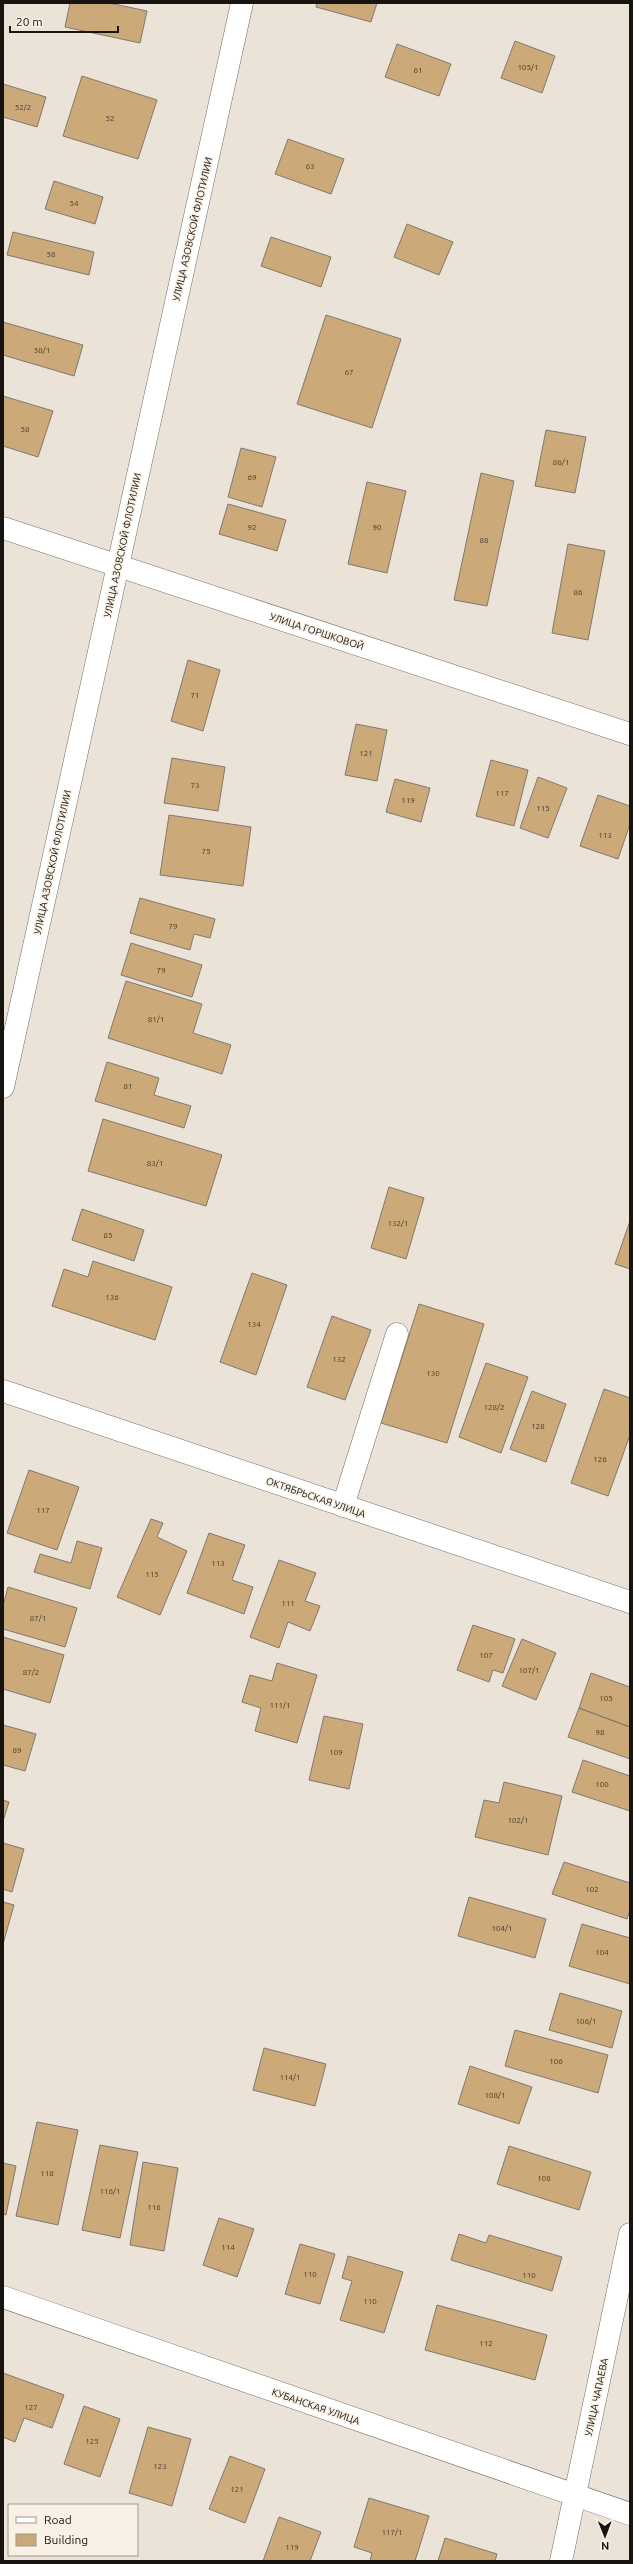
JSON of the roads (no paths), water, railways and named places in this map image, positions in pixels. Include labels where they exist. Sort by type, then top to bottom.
[{"type":"street","name":"УЛИЦА АЗОВСКОЙ ФЛОТИЛИИ","points":[[3,1088],[242,3]]},
{"type":"street","name":"УЛИЦА ГОРШКОВОЙ","points":[[3,528],[630,734]]},
{"type":"street","points":[[343,1506],[397,1334]]},
{"type":"street","name":"ОКТЯБРЬСКАЯ УЛИЦА","points":[[3,1391],[630,1602]]},
{"type":"street","name":"УЛИЦА ЧАПАЕВА","points":[[561,2561],[576,2496],[630,2234]]},
{"type":"street","name":"КУБАНСКАЯ УЛИЦА","points":[[3,2297],[630,2514]]}]
